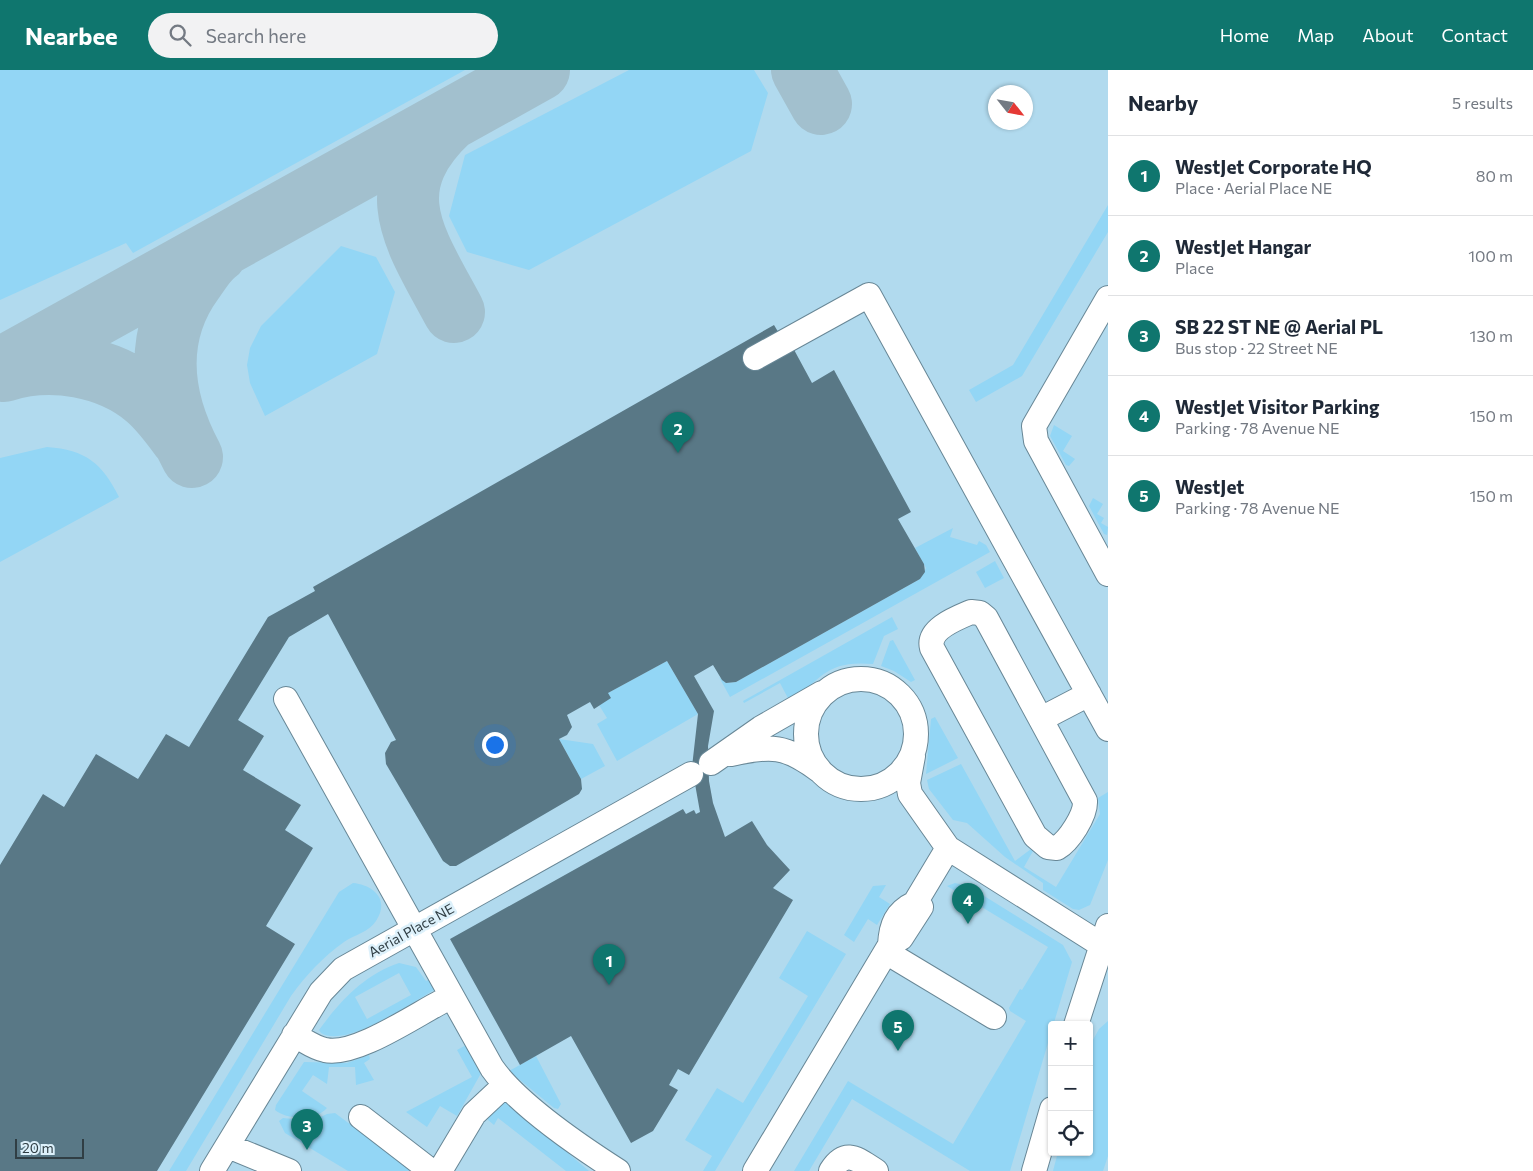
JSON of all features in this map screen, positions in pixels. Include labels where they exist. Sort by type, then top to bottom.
[{"type":"street","points":[[755,358],[868,295],[1101,711],[1045,726]]},
{"type":"street","points":[[1108,298],[1034,426],[1036,440],[1108,574]]},
{"type":"street","points":[[971,612],[984,615],[1045,726],[1085,801],[1084,811],[1066,840],[1062,845],[1052,848],[1041,843],[1035,836],[932,648],[931,640],[935,632],[971,612]]},
{"type":"street","points":[[708,764],[761,728],[845,681],[862,679],[878,681],[893,689],[905,700],[913,715],[917,732],[908,783],[910,794],[915,804],[948,848],[1106,940],[1077,1021]]},
{"type":"street","points":[[824,775],[811,755],[807,731],[810,715],[818,700],[830,689]]},
{"type":"street","points":[[286,699],[498,1076],[586,1151],[618,1171]]},
{"type":"street","points":[[708,764],[771,747],[803,758],[838,784],[853,788],[893,791],[903,794],[915,804]]},
{"type":"street","points":[[868,789],[883,784],[897,776],[908,764],[915,748]]},
{"type":"street","name":"Aerial Place NE","points":[[212,1171],[320,992],[342,970],[708,764]]},
{"type":"street","points":[[754,1171],[888,948],[891,929],[903,908],[918,905],[948,848]]},
{"type":"street","points":[[888,948],[994,1017]]},
{"type":"street","points":[[294,1035],[323,1050],[346,1050],[362,1044],[441,1002]]},
{"type":"street","points":[[440,1171],[498,1076]]},
{"type":"street","points":[[1034,1171],[1051,1111]]},
{"type":"street","points":[[362,1117],[431,1171]]},
{"type":"street","points":[[228,1146],[288,1171]]},
{"type":"street","points":[[831,1171],[838,1161],[847,1157],[857,1160],[876,1171]]},
{"type":"shaded area","points":[[0,70],[1108,70],[1108,1171],[0,1171]]},
{"type":"shaded area","points":[[0,70],[465,70],[133,253],[126,243],[0,300]]},
{"type":"shaded area","points":[[629,70],[754,70],[768,93],[751,151],[529,270],[467,252],[449,216],[465,155]]},
{"type":"shaded area","points":[[1108,205],[1108,232],[1022,376],[976,402],[969,390],[1013,365]]},
{"type":"shaded area","points":[[341,246],[376,257],[395,292],[377,354],[265,416],[250,383],[247,365],[250,348],[261,326]]},
{"type":"shaded area","points":[[1054,425],[1072,436],[1063,451],[1075,459],[1069,466],[1066,465],[1050,436]]},
{"type":"shaded area","points":[[47,447],[72,451],[91,460],[106,475],[119,497],[0,562],[0,458]]},
{"type":"shaded area","points":[[1093,498],[1103,504],[1097,514],[1104,518],[1101,523],[1108,527],[1107,535],[1104,534],[1089,506]]},
{"type":"shaded area","points":[[953,528],[950,537],[977,545],[979,541],[986,545],[990,552],[730,697],[719,677],[726,683],[736,682],[920,579],[926,568],[915,548]]},
{"type":"shaded area","points":[[995,561],[1004,578],[985,588],[976,572]]},
{"type":"shaded area","points":[[892,617],[898,629],[884,636],[873,664],[858,663],[835,668],[819,678],[790,702],[780,683],[744,703],[743,701]]},
{"type":"shaded area","points":[[893,640],[915,680],[911,682],[894,671],[881,666],[890,641]]},
{"type":"shaded area","points":[[667,661],[698,714],[617,761],[597,724],[607,718],[599,705],[608,693]]},
{"type":"shaded area","points":[[935,717],[958,758],[926,774],[931,719]]},
{"type":"shaded area","points":[[559,739],[593,744],[605,766],[581,779]]},
{"type":"shaded area","points":[[961,764],[1015,861],[1031,849],[1033,851],[1024,867],[1056,887],[1100,814],[1098,798],[1108,792],[1108,860],[1090,905],[1079,910],[1073,909],[1043,890],[1043,883],[1005,857],[967,823],[953,820],[929,789],[927,780]]},
{"type":"shaded area","points":[[353,883],[361,884],[378,895],[381,906],[376,921],[369,928],[336,948],[303,981],[291,996],[186,1171],[169,1171],[339,892]]},
{"type":"shaded area","points":[[955,883],[968,886],[1063,945],[1072,962],[1054,1021],[1048,1021],[1048,1043],[1010,1171],[970,1171],[852,1099],[809,1171],[794,1171],[848,1081],[953,1144],[1026,1021],[1010,1011],[1009,1008],[1048,947],[947,886]]},
{"type":"shaded area","points":[[886,885],[879,897],[890,904],[877,925],[868,919],[854,942],[844,935],[873,886]]},
{"type":"shaded area","points":[[807,931],[846,954],[715,1171],[703,1171],[712,1156],[685,1140],[717,1088],[743,1103],[808,996],[779,978]]},
{"type":"shaded area","points":[[399,963],[416,967],[426,981],[430,979],[436,989],[396,1013],[362,1030],[346,1035],[332,1036],[321,1033],[319,1030],[344,999],[364,982],[386,968]],"holes":[[[399,973],[411,995],[367,1019],[355,997]]]},
{"type":"shaded area","points":[[1108,1021],[1108,1156],[1103,1171],[1053,1171],[1057,1156],[1093,1156],[1093,1040],[1099,1029]]},
{"type":"shaded area","points":[[468,1044],[480,1070],[480,1075],[457,1116],[440,1106],[427,1127],[406,1112],[472,1077],[457,1050]]},
{"type":"shaded area","points":[[369,1055],[370,1059],[364,1063],[374,1080],[356,1085],[355,1067],[329,1067],[327,1084],[313,1075],[302,1091],[327,1108],[322,1112],[301,1118],[287,1116],[275,1110],[276,1105],[304,1062],[347,1063]]},
{"type":"shaded area","points":[[536,1056],[561,1104],[558,1109],[554,1108],[509,1071]]},
{"type":"shaded area","points":[[503,1099],[589,1171],[566,1171],[498,1118],[494,1125],[488,1120],[487,1115]]},
{"type":"shaded area","points":[[335,1113],[413,1171],[348,1171],[285,1133],[279,1121],[283,1118],[312,1121],[327,1114]]},
{"type":"building","points":[[774,325],[780,335],[792,346],[812,383],[834,370],[911,512],[898,519],[924,564],[925,572],[920,579],[736,682],[726,683],[713,665],[694,676],[714,711],[708,746],[709,781],[713,803],[725,837],[752,821],[767,845],[790,870],[773,888],[793,900],[689,1075],[678,1069],[669,1085],[678,1090],[653,1131],[631,1143],[571,1036],[520,1065],[450,939],[683,809],[686,814],[694,810],[696,814],[700,812],[692,767],[698,714],[667,661],[608,693],[611,698],[594,709],[590,702],[567,715],[572,727],[567,735],[559,739],[581,779],[582,789],[579,794],[456,866],[450,866],[443,861],[386,764],[385,753],[391,742],[396,740],[328,614],[289,637],[238,720],[264,736],[243,770],[301,805],[285,830],[313,848],[266,926],[295,944],[157,1171],[0,1171],[0,865],[43,794],[64,807],[96,754],[138,779],[166,734],[189,747],[268,617],[315,591],[313,587]]},
{"type":"taxiway","points":[[0,369],[539,70]]},
{"type":"taxiway","points":[[802,70],[821,104]]},
{"type":"taxiway","points":[[449,120],[427,145],[414,169],[408,192],[410,214],[416,237],[426,261],[454,312]]},
{"type":"taxiway","points":[[192,457],[173,413],[168,391],[166,346],[171,324],[180,302],[204,265],[217,252]]},
{"type":"taxiway","points":[[4,371],[41,364],[79,367],[97,371],[132,387],[147,398],[166,417],[182,439]]},
{"type":"place","name":"WestJet Hangar","points":[[678,453]]},
{"type":"place","name":"WestJet Visitor Parking","points":[[968,924]]},
{"type":"place","name":"WestJet Corporate HQ","points":[[609,985]]},
{"type":"place","name":"WestJet","points":[[898,1051]]},
{"type":"place","name":"SB 22 ST NE @ Aerial PL","points":[[307,1150]]}]
